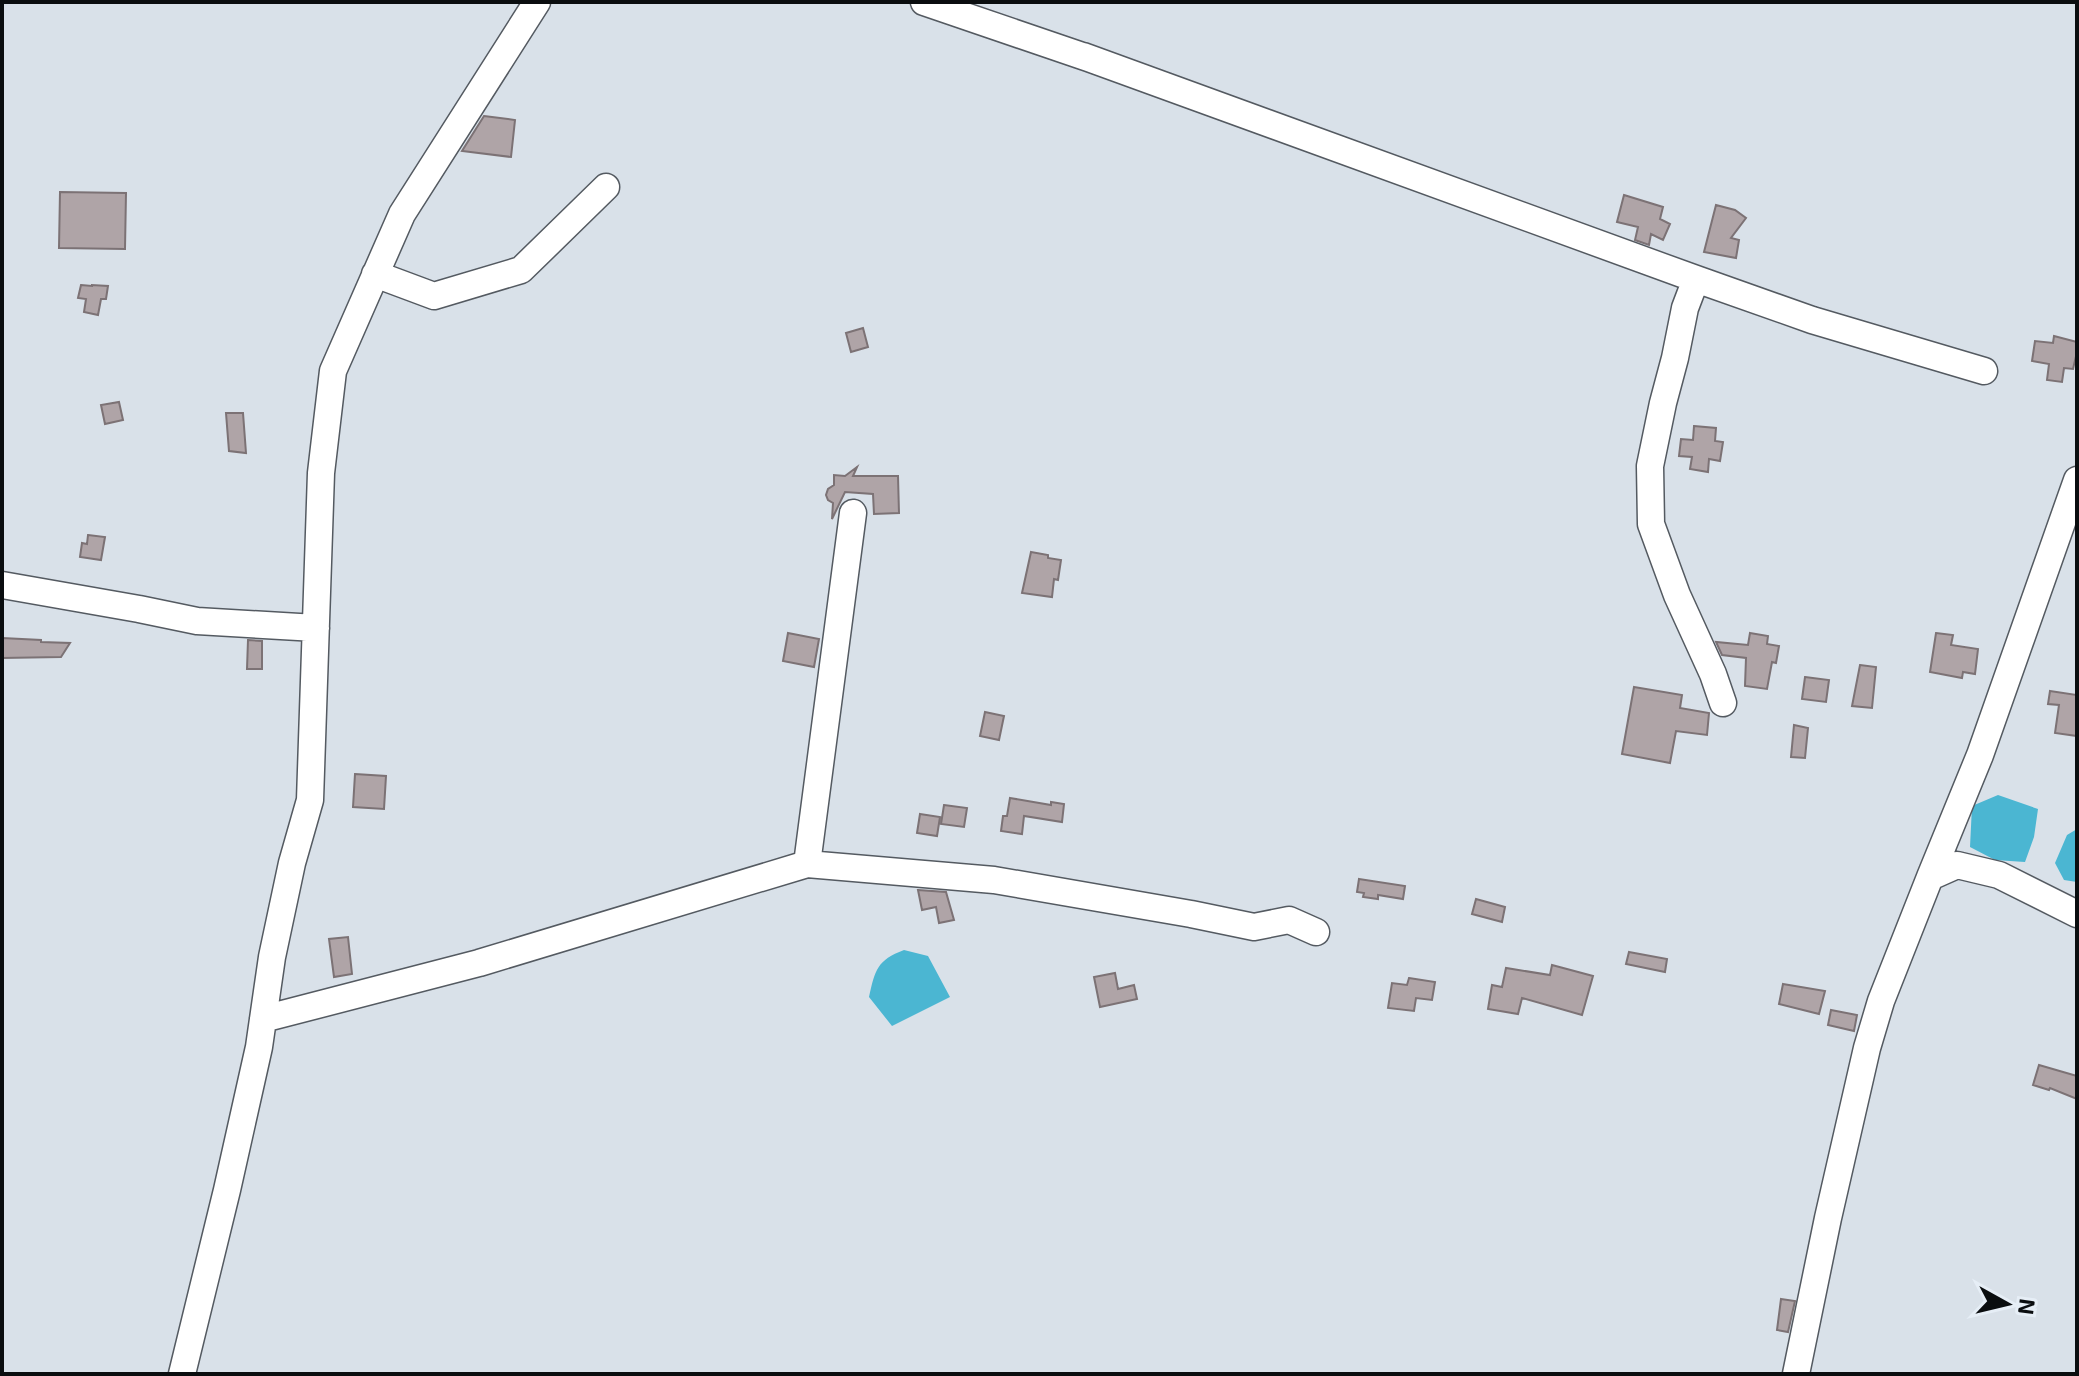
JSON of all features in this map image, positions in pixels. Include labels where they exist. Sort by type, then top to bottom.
[{"type":"street","points":[[182,1374],[259,1047],[272,957],[292,863],[310,800],[321,473],[333,371],[402,214],[537,2]]},
{"type":"street","points":[[924,2],[1094,60],[1812,320],[1984,371]]},
{"type":"street","points":[[375,274],[434,296],[521,270],[606,187]]},
{"type":"street","points":[[1696,279],[1685,308],[1650,466],[1651,524],[1723,703]]},
{"type":"street","points":[[1796,1374],[1828,1218],[1867,1048],[1881,1001],[1980,755],[2077,480]]},
{"type":"street","points":[[807,864],[853,513]]},
{"type":"street","points":[[2,585],[197,621],[316,628]]},
{"type":"street","points":[[263,1019],[479,963],[807,864],[994,880],[1254,927],[1289,920],[1316,932]]},
{"type":"street","points":[[1930,877],[1957,865],[1999,875],[2077,914]]},
{"type":"water","points":[[1998,795],[2038,809],[2034,837],[2025,862],[1995,860],[1970,847],[1972,806]]},
{"type":"water","points":[[2077,829],[2077,882],[2064,880],[2055,863],[2067,835]]},
{"type":"water","points":[[904,950],[928,956],[950,997],[892,1026],[869,997],[879,967]]},
{"type":"building","points":[[484,116],[515,120],[511,157],[462,151]]},
{"type":"building","points":[[60,192],[126,193],[125,249],[59,248]]},
{"type":"building","points":[[1624,195],[1663,207],[1660,219],[1670,224],[1663,240],[1651,234],[1649,245],[1635,240],[1638,227],[1617,222]]},
{"type":"building","points":[[1716,205],[1735,210],[1746,218],[1731,238],[1739,240],[1736,258],[1704,252]]},
{"type":"building","points":[[81,285],[108,286],[98,315],[84,312],[86,299],[78,298]]},
{"type":"building","points":[[863,328],[868,347],[851,352],[846,333]]},
{"type":"building","points":[[2054,336],[2077,342],[2073,369],[2064,368],[2062,382],[2047,380],[2049,364],[2032,361],[2035,341],[2053,343]]},
{"type":"building","points":[[119,402],[123,420],[105,424],[101,405]]},
{"type":"building","points":[[226,413],[243,413],[246,453],[229,451]]},
{"type":"building","points":[[1694,426],[1716,428],[1715,441],[1723,442],[1720,461],[1709,459],[1708,472],[1690,469],[1692,457],[1679,456],[1681,439],[1693,440]]},
{"type":"building","points":[[857,467],[853,476],[898,476],[899,513],[874,514],[873,494],[845,492],[832,519],[833,503],[826,495],[834,485],[834,475],[845,476]]},
{"type":"building","points":[[88,535],[105,537],[101,560],[80,557],[82,543],[87,544]]},
{"type":"building","points":[[1031,552],[1061,560],[1052,597],[1022,593]]},
{"type":"building","points":[[788,633],[819,639],[814,667],[783,661]]},
{"type":"building","points":[[1750,633],[1768,636],[1767,644],[1779,646],[1776,663],[1772,662],[1767,689],[1745,686],[1746,658],[1722,655],[1716,642],[1748,645]]},
{"type":"building","points":[[1936,633],[1953,635],[1951,645],[1978,649],[1975,674],[1963,672],[1962,678],[1930,672]]},
{"type":"building","points":[[2,638],[70,643],[61,657],[2,658]]},
{"type":"building","points":[[248,640],[262,641],[262,669],[247,669]]},
{"type":"building","points":[[1860,665],[1876,667],[1872,708],[1852,706]]},
{"type":"building","points":[[1805,677],[1829,680],[1826,702],[1802,699]]},
{"type":"building","points":[[1634,687],[1682,695],[1680,708],[1709,713],[1707,735],[1676,731],[1670,763],[1622,754]]},
{"type":"building","points":[[2050,691],[2077,695],[2077,736],[2055,733],[2059,705],[2048,704]]},
{"type":"building","points":[[985,712],[1004,716],[999,740],[980,736]]},
{"type":"building","points":[[1794,725],[1808,728],[1805,758],[1791,757]]},
{"type":"building","points":[[355,774],[386,776],[384,809],[353,807]]},
{"type":"building","points":[[1010,798],[1051,805],[1051,802],[1064,804],[1062,822],[1024,816],[1022,834],[1001,831]]},
{"type":"building","points":[[944,805],[967,808],[964,827],[941,824]]},
{"type":"building","points":[[920,814],[940,817],[937,836],[917,833]]},
{"type":"building","points":[[1359,879],[1405,886],[1403,899],[1378,895],[1378,899],[1363,897],[1364,893],[1357,892]]},
{"type":"building","points":[[918,890],[946,892],[954,920],[939,923],[936,907],[922,910]]},
{"type":"building","points":[[1476,899],[1505,907],[1502,922],[1472,914]]},
{"type":"building","points":[[348,937],[352,974],[334,977],[329,939]]},
{"type":"building","points":[[1629,952],[1667,959],[1665,972],[1626,964]]},
{"type":"building","points":[[1552,965],[1593,976],[1582,1015],[1522,998],[1518,1014],[1488,1009],[1492,985],[1502,987],[1506,968],[1550,975]]},
{"type":"building","points":[[1115,973],[1118,989],[1134,985],[1137,999],[1100,1007],[1094,977]]},
{"type":"building","points":[[1409,978],[1435,982],[1432,1000],[1416,998],[1414,1011],[1388,1008],[1392,983],[1407,985]]},
{"type":"building","points":[[1783,984],[1825,991],[1819,1014],[1779,1004]]},
{"type":"building","points":[[1831,1010],[1857,1015],[1854,1031],[1828,1025]]},
{"type":"building","points":[[2039,1065],[2077,1076],[2077,1099],[2033,1085]]},
{"type":"building","points":[[1781,1299],[1795,1301],[1788,1332],[1777,1330]]}]
